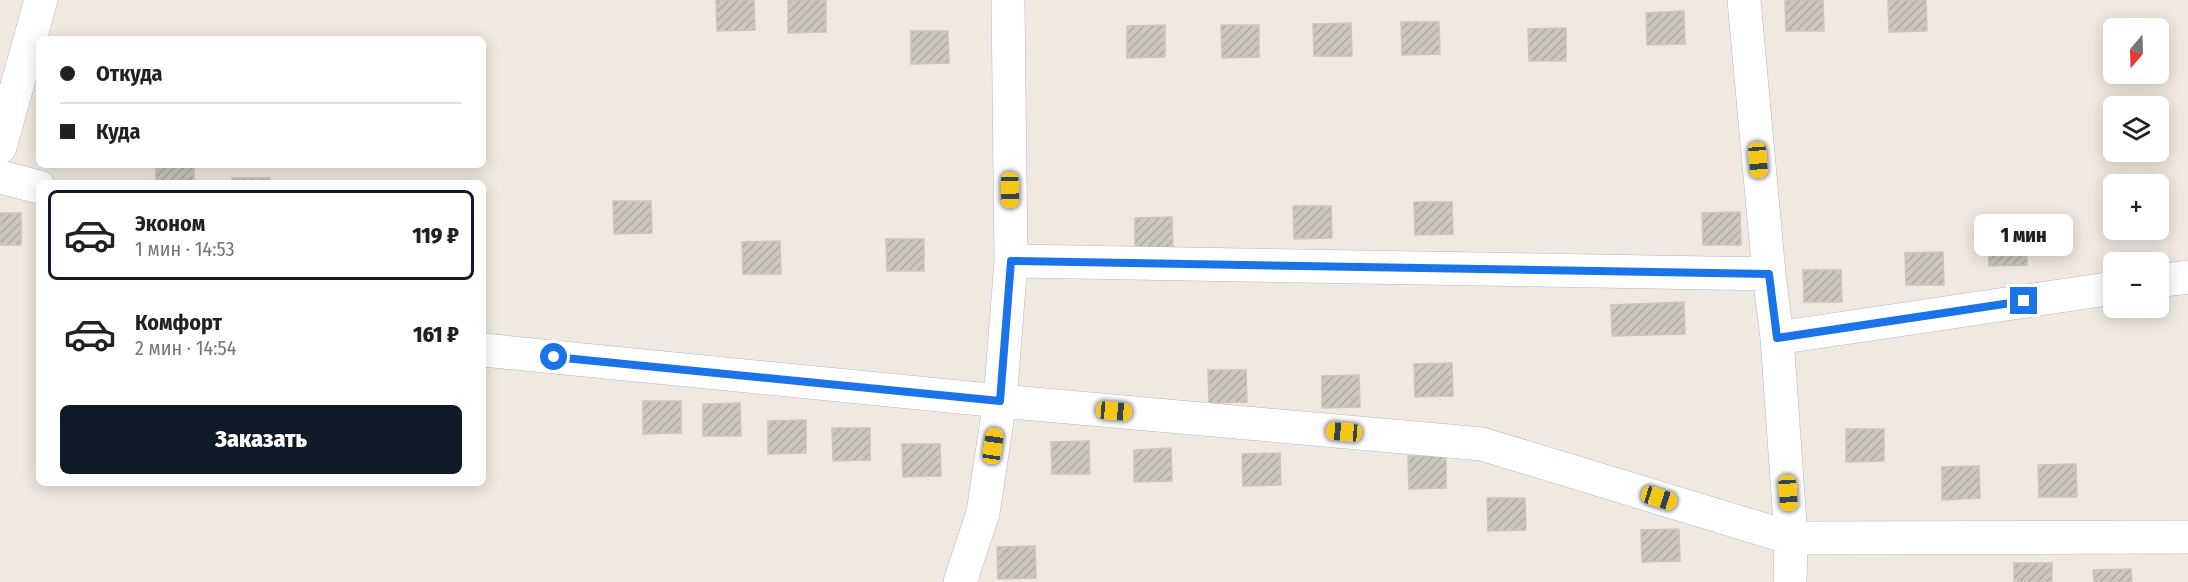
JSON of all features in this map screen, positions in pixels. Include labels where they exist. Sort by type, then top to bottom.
[{"type":"street","points":[[0,147],[41,0]]},
{"type":"street","points":[[960,582],[983,513],[1000,401],[1011,261],[1008,0]]},
{"type":"street","points":[[1744,0],[1777,338],[1791,538],[1790,582]]},
{"type":"street","points":[[0,177],[36,186]]},
{"type":"street","points":[[1011,261],[1769,274]]},
{"type":"street","points":[[2169,280],[2188,277]]},
{"type":"street","points":[[1777,338],[2103,290]]},
{"type":"street","points":[[486,350],[1000,401],[1482,444],[1791,538],[2188,537]]},
{"type":"building","points":[[716,0],[754,0],[755,30],[717,31]]},
{"type":"building","points":[[788,0],[826,0],[826,32],[788,33]]},
{"type":"building","points":[[1785,0],[1823,0],[1824,31],[1786,31]]},
{"type":"building","points":[[1888,0],[1926,0],[1927,31],[1889,32]]},
{"type":"building","points":[[1684,11],[1685,44],[1647,45],[1646,13]]},
{"type":"building","points":[[1401,22],[1439,22],[1440,54],[1402,55]]},
{"type":"building","points":[[1351,23],[1352,56],[1314,56],[1313,24]]},
{"type":"building","points":[[1165,25],[1165,57],[1127,58],[1127,26]]},
{"type":"building","points":[[1221,25],[1259,25],[1259,57],[1222,58]]},
{"type":"building","points":[[1566,28],[1566,61],[1529,61],[1528,29]]},
{"type":"building","points":[[911,31],[948,31],[949,63],[911,64]]},
{"type":"building","points":[[156,168],[194,168],[194,180],[156,180]]},
{"type":"building","points":[[232,178],[270,178],[270,180],[232,180]]},
{"type":"building","points":[[613,201],[651,201],[652,233],[614,234]]},
{"type":"building","points":[[1414,202],[1452,202],[1453,234],[1415,235]]},
{"type":"building","points":[[1293,206],[1331,206],[1332,238],[1294,239]]},
{"type":"building","points":[[1740,212],[1741,245],[1703,245],[1702,213]]},
{"type":"building","points":[[0,213],[21,213],[21,245],[0,245]]},
{"type":"building","points":[[1172,217],[1173,249],[1135,250],[1135,218]]},
{"type":"building","points":[[2026,233],[2027,265],[1989,266],[1988,234]]},
{"type":"building","points":[[886,239],[924,239],[924,271],[887,271]]},
{"type":"building","points":[[780,241],[781,274],[743,274],[742,242]]},
{"type":"building","points":[[1943,252],[1944,285],[1906,285],[1905,253]]},
{"type":"building","points":[[1803,270],[1841,270],[1842,302],[1804,302]]},
{"type":"building","points":[[1684,302],[1685,334],[1612,336],[1611,305]]},
{"type":"building","points":[[1452,363],[1453,396],[1415,397],[1414,364]]},
{"type":"building","points":[[1208,370],[1246,370],[1247,402],[1209,403]]},
{"type":"building","points":[[1359,375],[1360,407],[1322,408],[1322,376]]},
{"type":"building","points":[[643,401],[681,401],[681,433],[643,434]]},
{"type":"building","points":[[740,403],[741,436],[703,436],[703,404]]},
{"type":"building","points":[[806,420],[806,453],[768,454],[768,421]]},
{"type":"building","points":[[832,428],[870,428],[870,460],[833,461]]},
{"type":"building","points":[[1846,429],[1884,429],[1884,461],[1846,462]]},
{"type":"building","points":[[1089,441],[1090,474],[1052,474],[1051,442]]},
{"type":"building","points":[[902,444],[940,444],[941,476],[903,477]]},
{"type":"building","points":[[1171,448],[1172,481],[1134,482],[1134,450]]},
{"type":"building","points":[[1280,453],[1281,485],[1243,486],[1242,454]]},
{"type":"building","points":[[1408,456],[1446,456],[1446,488],[1409,489]]},
{"type":"building","points":[[2076,464],[2077,497],[2039,497],[2038,465]]},
{"type":"building","points":[[1979,466],[1980,498],[1942,500],[1942,467]]},
{"type":"building","points":[[1487,498],[1525,498],[1526,530],[1488,531]]},
{"type":"building","points":[[1679,529],[1680,561],[1642,562],[1641,530]]},
{"type":"building","points":[[1035,546],[1036,578],[998,579],[997,547]]},
{"type":"building","points":[[2014,563],[2052,563],[2052,582],[2014,582]]},
{"type":"building","points":[[2131,569],[2132,582],[2094,582],[2093,570]]},
{"type":"route","points":[[554,357],[1000,401],[1011,261],[1769,274],[1777,338],[2024,301]]}]
